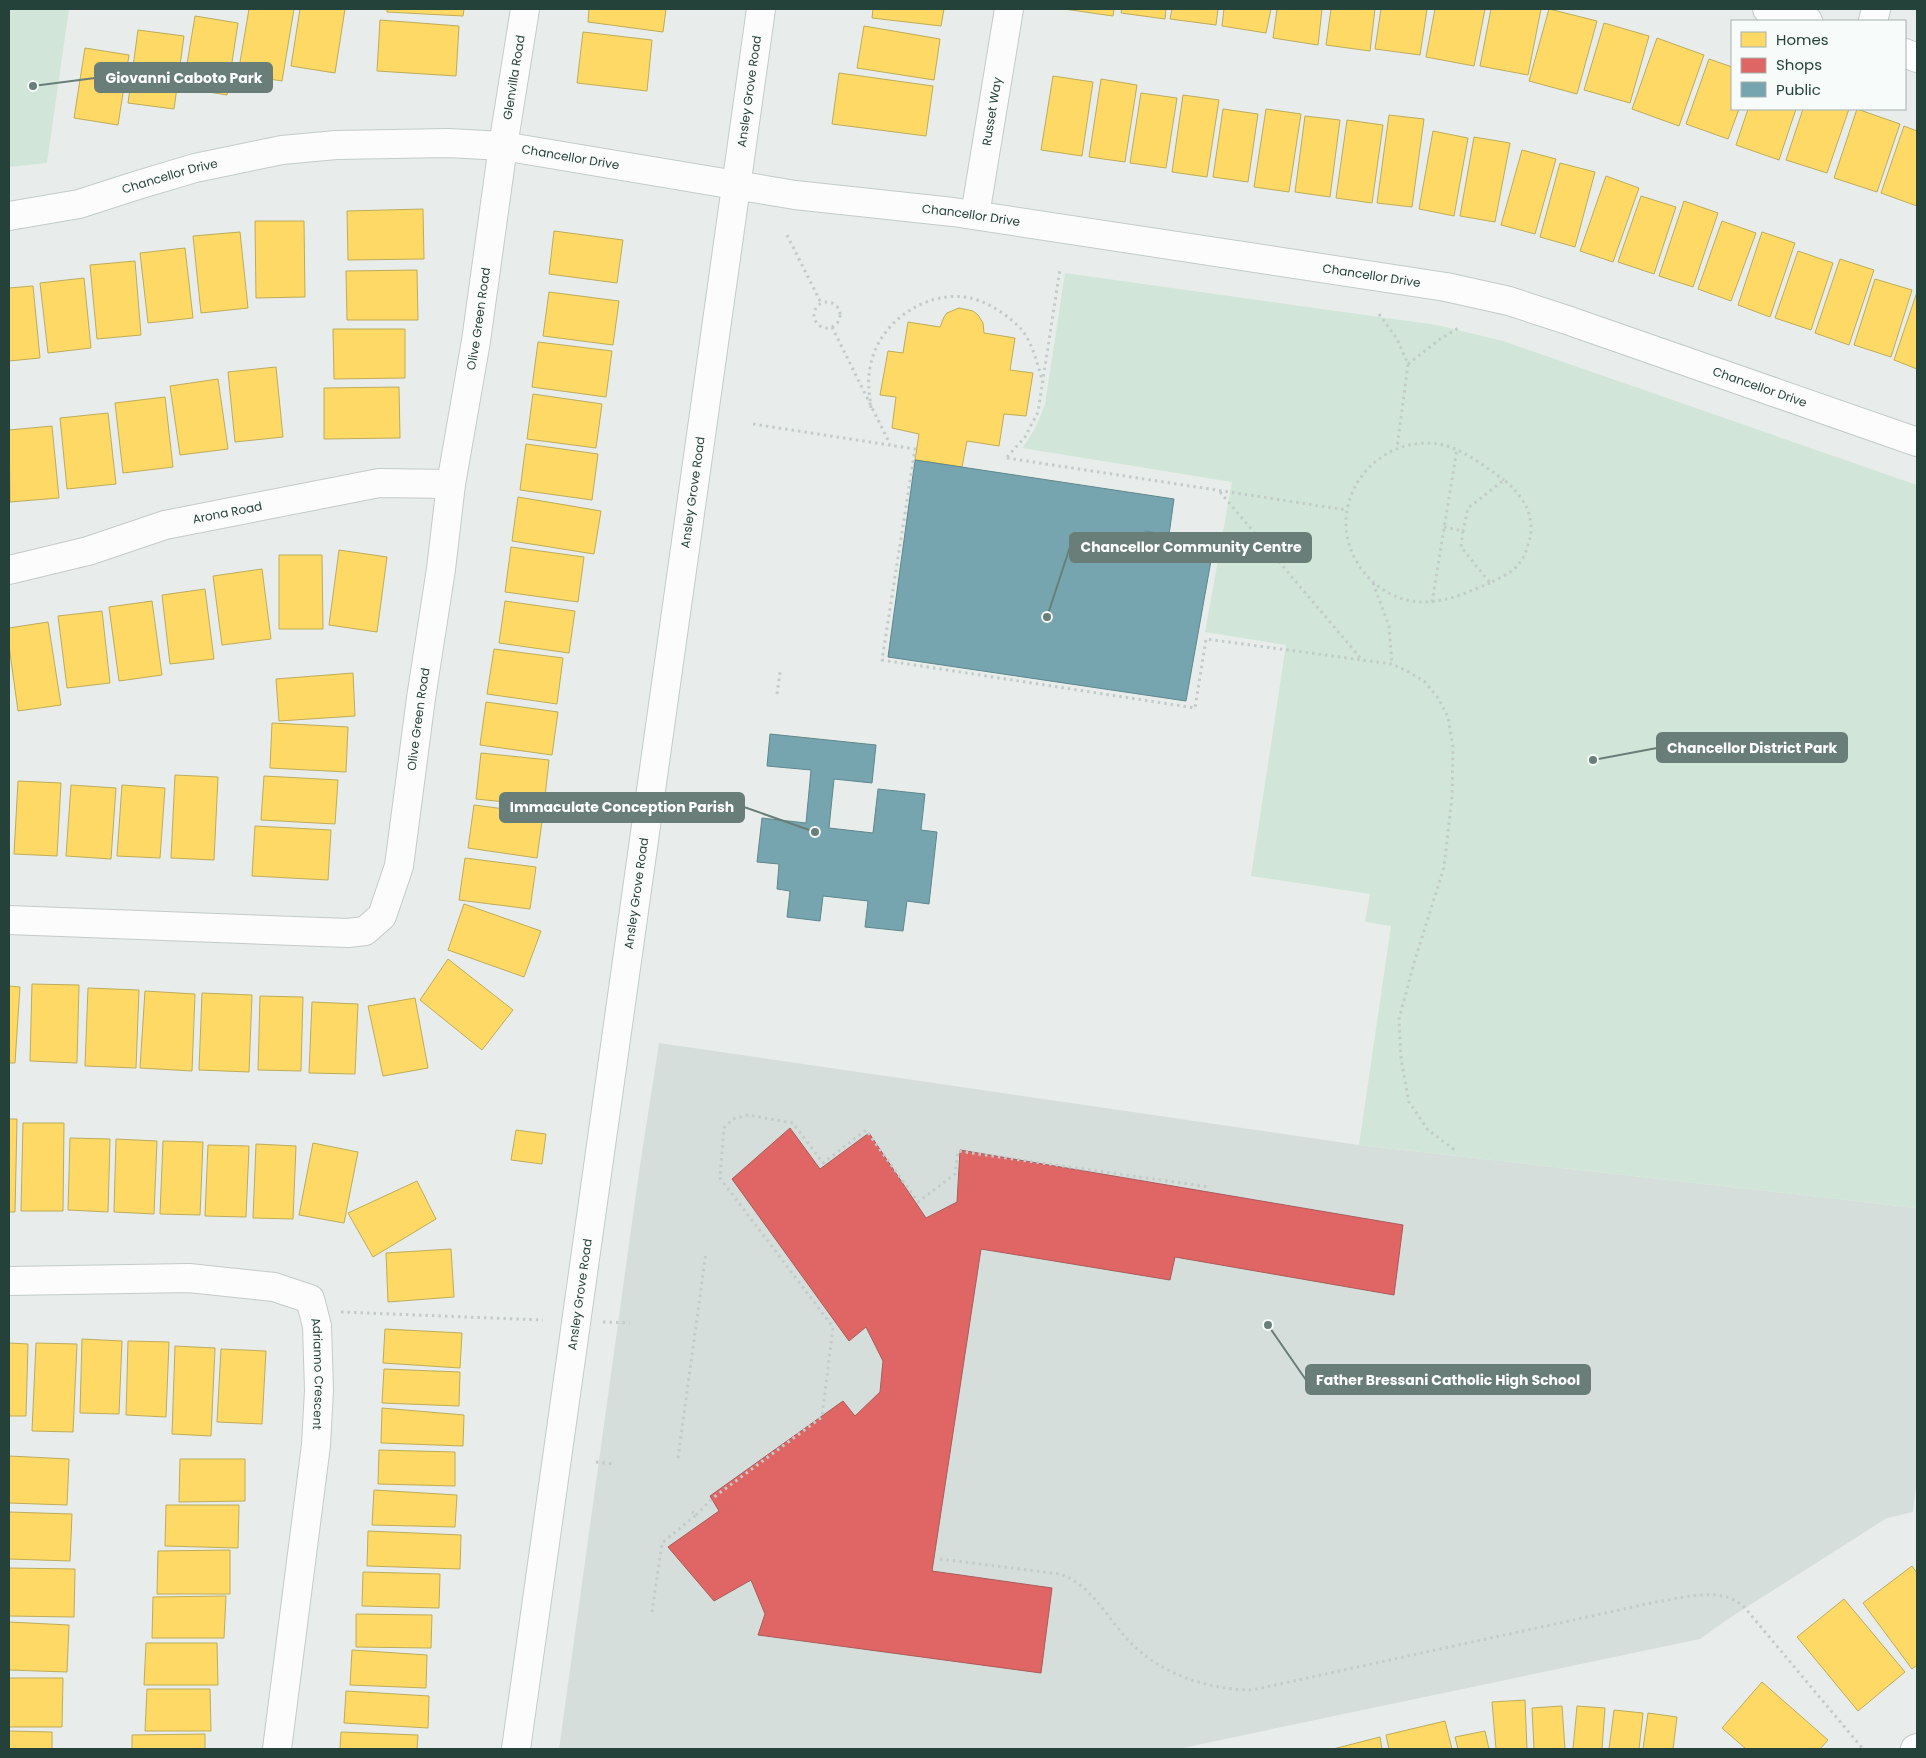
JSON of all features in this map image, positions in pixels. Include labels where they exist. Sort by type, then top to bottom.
[{"type":"street","name":"Glenvilla Road","points":[[503,146],[525,9]]},
{"type":"street","name":"Ansley Grove Road","points":[[516,1749],[762,9]]},
{"type":"street","name":"Russet Way","points":[[975,215],[1010,9]]},
{"type":"street","points":[[1768,9],[1805,20]]},
{"type":"street","name":"Chancellor Drive","points":[[9,216],[79,204],[138,184],[196,168],[282,150],[388,143],[503,146],[795,195],[975,215],[1446,287],[1509,301],[1567,320],[1917,442]]},
{"type":"street","name":"Olive Green Road","points":[[9,920],[348,933],[365,930],[382,916],[399,866],[421,698],[442,569],[450,484],[476,341],[503,146]]},
{"type":"street","name":"Arona Road","points":[[9,570],[88,551],[164,525],[379,483],[450,484]]},
{"type":"street","name":"Adrianno Crescent","points":[[9,1281],[189,1278],[274,1287],[310,1299],[317,1326],[319,1390],[316,1445],[277,1749]]},
{"type":"path","points":[[786,236],[821,303]]},
{"type":"path","points":[[1060,269],[1038,412],[1026,437],[1007,458],[1347,510]]},
{"type":"path","points":[[871,408],[868,384],[871,361],[880,341],[895,321],[917,305],[942,298],[970,298],[998,310],[1022,331],[1035,356],[1043,383]]},
{"type":"path","points":[[831,302],[838,309],[839,320],[832,328],[822,328],[817,325],[814,319],[814,311],[821,303],[831,302]]},
{"type":"path","points":[[1379,314],[1397,339],[1408,364],[1397,448]]},
{"type":"path","points":[[1408,364],[1440,339],[1460,327]]},
{"type":"path","points":[[832,328],[871,408],[891,444]]},
{"type":"path","points":[[754,424],[915,449],[882,660],[1195,708],[1206,639],[1392,664],[1425,682],[1438,698],[1448,717],[1453,747],[1452,797],[1444,867],[1399,1019],[1401,1060],[1409,1102],[1428,1130],[1456,1151]]},
{"type":"path","points":[[1422,443],[1439,444],[1457,449],[1474,458],[1504,480],[1521,496],[1527,506],[1530,517],[1530,539],[1526,552],[1517,566],[1504,576],[1454,597],[1432,602],[1407,600],[1387,593],[1373,583],[1363,571],[1347,540],[1347,510],[1354,487],[1372,464],[1397,448],[1422,443]]},
{"type":"path","points":[[1432,602],[1457,449]]},
{"type":"path","points":[[1490,583],[1461,546],[1468,508],[1504,480]]},
{"type":"path","points":[[1219,491],[1363,661]]},
{"type":"path","points":[[1444,527],[1464,530]]},
{"type":"path","points":[[1373,583],[1389,626],[1392,664]]},
{"type":"path","points":[[777,694],[780,672]]},
{"type":"path","points":[[652,1612],[662,1543],[696,1516],[714,1497],[822,1417],[833,1327],[720,1178],[724,1128],[733,1119],[748,1115],[793,1123],[824,1163],[866,1130],[918,1202],[956,1174],[958,1151],[1209,1188]]},
{"type":"path","points":[[678,1458],[706,1252]]},
{"type":"path","points":[[338,1312],[543,1320]]},
{"type":"path","points":[[602,1322],[630,1323]]},
{"type":"path","points":[[596,1462],[612,1464]]},
{"type":"path","points":[[692,1512],[696,1516]]},
{"type":"path","points":[[940,1558],[1060,1574],[1069,1577],[1089,1593],[1134,1646],[1151,1659],[1182,1676],[1210,1686],[1238,1690],[1252,1690],[1656,1602],[1709,1595],[1726,1596],[1734,1599],[1745,1608],[1863,1749]]},
{"type":"shaded area","points":[[659,1043],[1359,1145],[1917,1208],[1917,1477],[1913,1512],[1887,1518],[1731,1617],[1700,1639],[1178,1749],[559,1749],[639,1172]]},
{"type":"green space","points":[[9,9],[69,9],[47,163],[9,167]]},
{"type":"green space","points":[[1065,273],[1437,325],[1503,341],[1917,485],[1917,1208],[1359,1145],[1391,926],[1365,922],[1370,894],[1251,876],[1286,645],[1205,632],[1232,482],[1022,448],[1035,427],[1045,404]]},
{"type":"building: Homes","points":[[249,9],[294,9],[282,81],[238,74]]},
{"type":"building: Homes","points":[[300,9],[345,9],[335,73],[291,66]]},
{"type":"building: Homes","points":[[387,9],[464,9],[463,16],[387,12]]},
{"type":"building: Homes","points":[[589,9],[666,9],[663,32],[588,22]]},
{"type":"building: Homes","points":[[873,9],[944,9],[941,26],[872,18]]},
{"type":"building: Homes","points":[[1064,9],[1114,9],[1113,16]]},
{"type":"building: Homes","points":[[1122,9],[1166,9],[1165,19],[1121,13]]},
{"type":"building: Homes","points":[[1172,9],[1218,9],[1216,25],[1170,19]]},
{"type":"building: Homes","points":[[1224,9],[1271,9],[1266,33],[1222,26]]},
{"type":"building: Homes","points":[[1277,9],[1322,9],[1318,45],[1273,38]]},
{"type":"building: Homes","points":[[1331,9],[1375,9],[1370,51],[1326,45]]},
{"type":"building: Homes","points":[[1381,9],[1427,9],[1420,55],[1375,49]]},
{"type":"building: Homes","points":[[1435,9],[1485,9],[1474,66],[1426,57]]},
{"type":"building: Homes","points":[[1491,9],[1541,9],[1528,75],[1480,66]]},
{"type":"building: Homes","points":[[1549,9],[1597,21],[1577,94],[1529,81]]},
{"type":"building: Homes","points":[[195,16],[238,23],[227,95],[183,88]]},
{"type":"building: Homes","points":[[380,20],[459,26],[456,76],[377,71]]},
{"type":"building: Homes","points":[[1604,23],[1649,36],[1630,103],[1584,90]]},
{"type":"building: Homes","points":[[864,26],[940,39],[934,80],[857,68]]},
{"type":"building: Homes","points":[[138,30],[184,36],[174,109],[128,103]]},
{"type":"building: Homes","points":[[583,32],[652,40],[647,91],[577,83]]},
{"type":"building: Homes","points":[[1657,38],[1704,55],[1679,126],[1632,109]]},
{"type":"building: Homes","points":[[85,48],[129,55],[118,125],[74,118]]},
{"type":"building: Homes","points":[[1709,59],[1731,67],[1731,110],[1739,110],[1728,139],[1686,124]]},
{"type":"building: Homes","points":[[839,73],[933,86],[926,136],[832,124]]},
{"type":"building: Homes","points":[[1053,76],[1093,82],[1082,156],[1041,150]]},
{"type":"building: Homes","points":[[1101,79],[1137,85],[1125,162],[1089,157]]},
{"type":"building: Homes","points":[[1141,93],[1177,98],[1166,168],[1130,163]]},
{"type":"building: Homes","points":[[1183,95],[1219,100],[1207,177],[1172,172]]},
{"type":"building: Homes","points":[[1223,109],[1258,114],[1248,182],[1213,177]]},
{"type":"building: Homes","points":[[1266,109],[1301,114],[1289,192],[1254,187]]},
{"type":"building: Homes","points":[[1748,110],[1796,110],[1779,160],[1736,145]]},
{"type":"building: Homes","points":[[1803,110],[1849,110],[1827,173],[1786,160]]},
{"type":"building: Homes","points":[[1857,110],[1900,124],[1877,192],[1834,178]]},
{"type":"building: Homes","points":[[1389,115],[1424,119],[1412,207],[1377,203]]},
{"type":"building: Homes","points":[[1305,116],[1340,120],[1330,197],[1295,192]]},
{"type":"building: Homes","points":[[1347,120],[1383,125],[1372,203],[1336,198]]},
{"type":"building: Homes","points":[[1904,126],[1917,131],[1917,206],[1881,193]]},
{"type":"building: Homes","points":[[1433,131],[1468,138],[1454,216],[1419,209]]},
{"type":"building: Homes","points":[[1474,137],[1510,143],[1495,222],[1460,216]]},
{"type":"building: Homes","points":[[1522,150],[1556,159],[1535,234],[1501,225]]},
{"type":"building: Homes","points":[[1560,163],[1595,172],[1575,247],[1540,237]]},
{"type":"building: Homes","points":[[1606,176],[1639,188],[1613,262],[1580,251]]},
{"type":"building: Homes","points":[[1641,196],[1676,207],[1654,274],[1618,262]]},
{"type":"building: Homes","points":[[1684,201],[1718,213],[1693,287],[1659,276]]},
{"type":"building: Homes","points":[[423,209],[424,259],[348,260],[347,211]]},
{"type":"building: Homes","points":[[255,221],[304,221],[305,297],[256,298]]},
{"type":"building: Homes","points":[[1722,221],[1756,233],[1731,301],[1698,289]]},
{"type":"building: Homes","points":[[554,231],[623,240],[617,283],[549,274]]},
{"type":"building: Homes","points":[[240,232],[248,308],[201,313],[193,236]]},
{"type":"building: Homes","points":[[1762,232],[1795,243],[1770,317],[1738,305]]},
{"type":"building: Homes","points":[[185,248],[193,318],[148,323],[140,253]]},
{"type":"building: Homes","points":[[1798,251],[1833,263],[1811,330],[1775,318]]},
{"type":"building: Homes","points":[[1840,259],[1874,270],[1849,345],[1815,333]]},
{"type":"building: Homes","points":[[135,261],[141,335],[97,339],[90,265]]},
{"type":"building: Homes","points":[[417,270],[418,320],[347,320],[346,271]]},
{"type":"building: Homes","points":[[84,278],[91,348],[48,353],[40,283]]},
{"type":"building: Homes","points":[[1875,279],[1912,290],[1891,357],[1854,345]]},
{"type":"building: Homes","points":[[33,286],[40,358],[9,361],[9,288]]},
{"type":"building: Homes","points":[[549,292],[619,301],[613,345],[543,336]]},
{"type":"building: Homes","points":[[1917,292],[1917,369],[1894,360]]},
{"type":"building: Homes","points":[[959,308],[973,311],[978,315],[983,323],[984,333],[1015,338],[1010,370],[1033,373],[1026,416],[1004,414],[999,446],[967,441],[962,467],[915,460],[919,434],[892,428],[896,397],[880,395],[888,351],[903,353],[908,322],[940,327],[947,313]]},
{"type":"building: Homes","points":[[333,329],[405,329],[405,378],[334,379]]},
{"type":"building: Homes","points":[[538,342],[612,351],[606,397],[532,387]]},
{"type":"building: Homes","points":[[276,367],[283,437],[235,442],[228,372]]},
{"type":"building: Homes","points":[[218,379],[228,449],[180,455],[170,386]]},
{"type":"building: Homes","points":[[399,387],[400,438],[324,439],[324,388]]},
{"type":"building: Homes","points":[[533,394],[602,404],[596,448],[527,439]]},
{"type":"building: Homes","points":[[165,397],[173,467],[123,473],[115,403]]},
{"type":"building: Homes","points":[[108,413],[116,484],[67,489],[60,418]]},
{"type":"building: Homes","points":[[52,426],[59,498],[10,502],[9,430]]},
{"type":"building: Homes","points":[[526,444],[598,454],[592,500],[520,490]]},
{"type":"building: Homes","points":[[518,497],[601,511],[594,554],[512,541]]},
{"type":"building: Homes","points":[[511,547],[584,557],[578,602],[505,592]]},
{"type":"building: Homes","points":[[339,550],[387,557],[377,632],[329,625]]},
{"type":"building: Homes","points":[[279,555],[322,555],[323,629],[279,629]]},
{"type":"building: Homes","points":[[262,569],[271,639],[222,645],[213,576]]},
{"type":"building: Homes","points":[[205,589],[214,659],[170,664],[162,595]]},
{"type":"building: Homes","points":[[152,601],[162,675],[119,681],[109,607]]},
{"type":"building: Homes","points":[[505,601],[575,611],[569,653],[499,643]]},
{"type":"building: Homes","points":[[102,611],[110,683],[67,688],[58,616]]},
{"type":"building: Homes","points":[[48,622],[61,705],[18,711],[9,646],[9,628]]},
{"type":"building: Homes","points":[[494,649],[563,658],[557,704],[487,694]]},
{"type":"building: Homes","points":[[353,673],[355,716],[279,721],[276,679]]},
{"type":"building: Homes","points":[[486,702],[558,712],[552,755],[480,745]]},
{"type":"building: Homes","points":[[272,723],[348,727],[346,772],[270,768]]},
{"type":"building: Homes","points":[[481,753],[549,760],[544,806],[476,799]]},
{"type":"building: Homes","points":[[175,775],[218,777],[214,860],[171,858]]},
{"type":"building: Homes","points":[[264,776],[338,780],[335,824],[261,820]]},
{"type":"building: Homes","points":[[18,781],[61,783],[57,856],[14,854]]},
{"type":"building: Homes","points":[[71,785],[116,788],[111,859],[66,856]]},
{"type":"building: Homes","points":[[122,785],[165,788],[160,858],[117,856]]},
{"type":"building: Homes","points":[[474,805],[543,814],[537,858],[468,848]]},
{"type":"building: Homes","points":[[255,826],[331,830],[328,880],[252,876]]},
{"type":"building: Homes","points":[[465,858],[536,867],[530,909],[459,900]]},
{"type":"building: Homes","points":[[464,904],[541,931],[524,977],[448,950]]},
{"type":"building: Homes","points":[[448,959],[513,1010],[482,1050],[420,1000]]},
{"type":"building: Homes","points":[[32,984],[79,985],[77,1063],[30,1061]]},
{"type":"building: Homes","points":[[9,986],[20,987],[15,1063],[9,1063]]},
{"type":"building: Homes","points":[[88,988],[139,990],[136,1068],[85,1066]]},
{"type":"building: Homes","points":[[145,991],[195,994],[192,1071],[140,1068]]},
{"type":"building: Homes","points":[[202,993],[252,995],[249,1072],[199,1070]]},
{"type":"building: Homes","points":[[260,996],[303,997],[301,1071],[258,1070]]},
{"type":"building: Homes","points":[[415,998],[428,1068],[383,1076],[368,1006]]},
{"type":"building: Homes","points":[[312,1002],[358,1004],[355,1074],[309,1073]]},
{"type":"building: Homes","points":[[9,1119],[17,1119],[15,1212],[9,1212]]},
{"type":"building: Homes","points":[[23,1123],[64,1123],[63,1211],[21,1211]]},
{"type":"building: Homes","points":[[516,1130],[546,1134],[542,1164],[511,1160]]},
{"type":"building: Homes","points":[[70,1138],[110,1139],[108,1212],[68,1210]]},
{"type":"building: Homes","points":[[116,1139],[157,1141],[154,1214],[114,1212]]},
{"type":"building: Homes","points":[[163,1141],[203,1142],[200,1215],[160,1214]]},
{"type":"building: Homes","points":[[313,1143],[358,1152],[344,1223],[299,1215]]},
{"type":"building: Homes","points":[[256,1144],[296,1146],[293,1219],[253,1218]]},
{"type":"building: Homes","points":[[208,1145],[249,1146],[246,1217],[205,1216]]},
{"type":"building: Homes","points":[[417,1181],[436,1219],[373,1257],[348,1213]]},
{"type":"building: Homes","points":[[451,1249],[454,1297],[388,1302],[386,1253]]},
{"type":"building: Homes","points":[[385,1329],[462,1333],[460,1368],[383,1363]]},
{"type":"building: Homes","points":[[82,1339],[122,1341],[119,1414],[80,1413]]},
{"type":"building: Homes","points":[[128,1341],[169,1342],[166,1417],[126,1415]]},
{"type":"building: Homes","points":[[9,1343],[28,1344],[26,1416],[9,1416]]},
{"type":"building: Homes","points":[[36,1343],[77,1344],[73,1432],[32,1431]]},
{"type":"building: Homes","points":[[175,1346],[215,1348],[211,1436],[172,1434]]},
{"type":"building: Homes","points":[[221,1349],[266,1351],[262,1424],[217,1422]]},
{"type":"building: Homes","points":[[384,1369],[460,1372],[459,1406],[382,1403]]},
{"type":"building: Homes","points":[[382,1408],[464,1415],[463,1446],[381,1443]]},
{"type":"building: Homes","points":[[379,1450],[455,1452],[455,1486],[378,1484]]},
{"type":"building: Homes","points":[[9,1456],[69,1459],[67,1505],[9,1503]]},
{"type":"building: Homes","points":[[180,1459],[245,1459],[245,1501],[179,1502]]},
{"type":"building: Homes","points":[[374,1490],[457,1495],[455,1527],[372,1525]]},
{"type":"building: Homes","points":[[166,1505],[239,1505],[238,1548],[165,1546]]},
{"type":"building: Homes","points":[[9,1512],[72,1514],[70,1561],[9,1559]]},
{"type":"building: Homes","points":[[368,1531],[461,1535],[460,1569],[367,1566]]},
{"type":"building: Homes","points":[[230,1550],[230,1594],[157,1594],[158,1551]]},
{"type":"building: Homes","points":[[1912,1566],[1917,1573],[1917,1665],[1912,1669],[1863,1603]]},
{"type":"building: Homes","points":[[9,1568],[75,1569],[74,1617],[9,1616]]},
{"type":"building: Homes","points":[[363,1572],[440,1574],[439,1608],[362,1606]]},
{"type":"building: Homes","points":[[226,1596],[224,1638],[152,1638],[153,1597]]},
{"type":"building: Homes","points":[[1844,1599],[1905,1672],[1858,1711],[1797,1637]]},
{"type":"building: Homes","points":[[356,1614],[432,1615],[431,1648],[356,1647]]},
{"type":"building: Homes","points":[[9,1622],[69,1625],[67,1672],[9,1670]]},
{"type":"building: Homes","points":[[146,1643],[217,1643],[218,1685],[144,1685]]},
{"type":"building: Homes","points":[[352,1650],[427,1655],[426,1688],[350,1685]]},
{"type":"building: Homes","points":[[9,1678],[63,1678],[62,1727],[9,1727]]},
{"type":"building: Homes","points":[[1762,1682],[1828,1740],[1820,1749],[1746,1749],[1722,1728]]},
{"type":"building: Homes","points":[[147,1689],[210,1689],[211,1731],[145,1731]]},
{"type":"building: Homes","points":[[346,1691],[429,1696],[428,1728],[344,1723]]},
{"type":"building: Homes","points":[[1525,1700],[1527,1749],[1496,1749],[1492,1702]]},
{"type":"building: Homes","points":[[1562,1706],[1565,1749],[1534,1749],[1532,1708]]},
{"type":"building: Homes","points":[[1577,1706],[1605,1708],[1602,1749],[1573,1749]]},
{"type":"building: Homes","points":[[1614,1710],[1643,1713],[1639,1749],[1609,1749]]},
{"type":"building: Homes","points":[[1648,1713],[1677,1717],[1673,1749],[1643,1749]]},
{"type":"building: Homes","points":[[1445,1721],[1452,1749],[1389,1749],[1386,1735]]},
{"type":"building: Homes","points":[[9,1731],[52,1732],[52,1749],[9,1749]]},
{"type":"building: Homes","points":[[1485,1731],[1489,1749],[1458,1749],[1455,1737]]},
{"type":"building: Homes","points":[[341,1732],[418,1735],[417,1749],[340,1749]]},
{"type":"building: Homes","points":[[205,1734],[205,1749],[132,1749],[132,1735]]},
{"type":"building: Homes","points":[[1380,1737],[1382,1749],[1333,1749]]},
{"type":"building: Shops","points":[[790,1128],[820,1169],[869,1133],[926,1218],[957,1202],[960,1150],[1403,1225],[1394,1295],[1175,1257],[1170,1280],[981,1249],[932,1571],[1052,1588],[1041,1673],[758,1635],[765,1614],[751,1580],[714,1601],[668,1547],[719,1511],[710,1496],[843,1401],[855,1416],[880,1392],[883,1361],[866,1327],[849,1341],[732,1179]]},
{"type":"building: Public","points":[[915,460],[1174,499],[1169,535],[1145,531],[1144,544],[1212,555],[1186,701],[888,657]]},
{"type":"building: Public","points":[[770,734],[876,745],[872,783],[834,779],[829,828],[873,833],[878,789],[925,794],[921,830],[937,832],[929,904],[907,901],[903,931],[865,927],[868,901],[823,896],[820,921],[787,917],[790,891],[777,889],[779,864],[757,862],[762,818],[806,823],[811,770],[767,766]]},
{"type":"place","name":"Giovanni Caboto Park","points":[[33,86]]},
{"type":"place","name":"Chancellor Community Centre","points":[[1047,617]]},
{"type":"place","name":"Chancellor District Park","points":[[1593,760]]},
{"type":"place","name":"Immaculate Conception Parish","points":[[815,832]]},
{"type":"place","name":"Father Bressani Catholic High School","points":[[1268,1325]]}]
